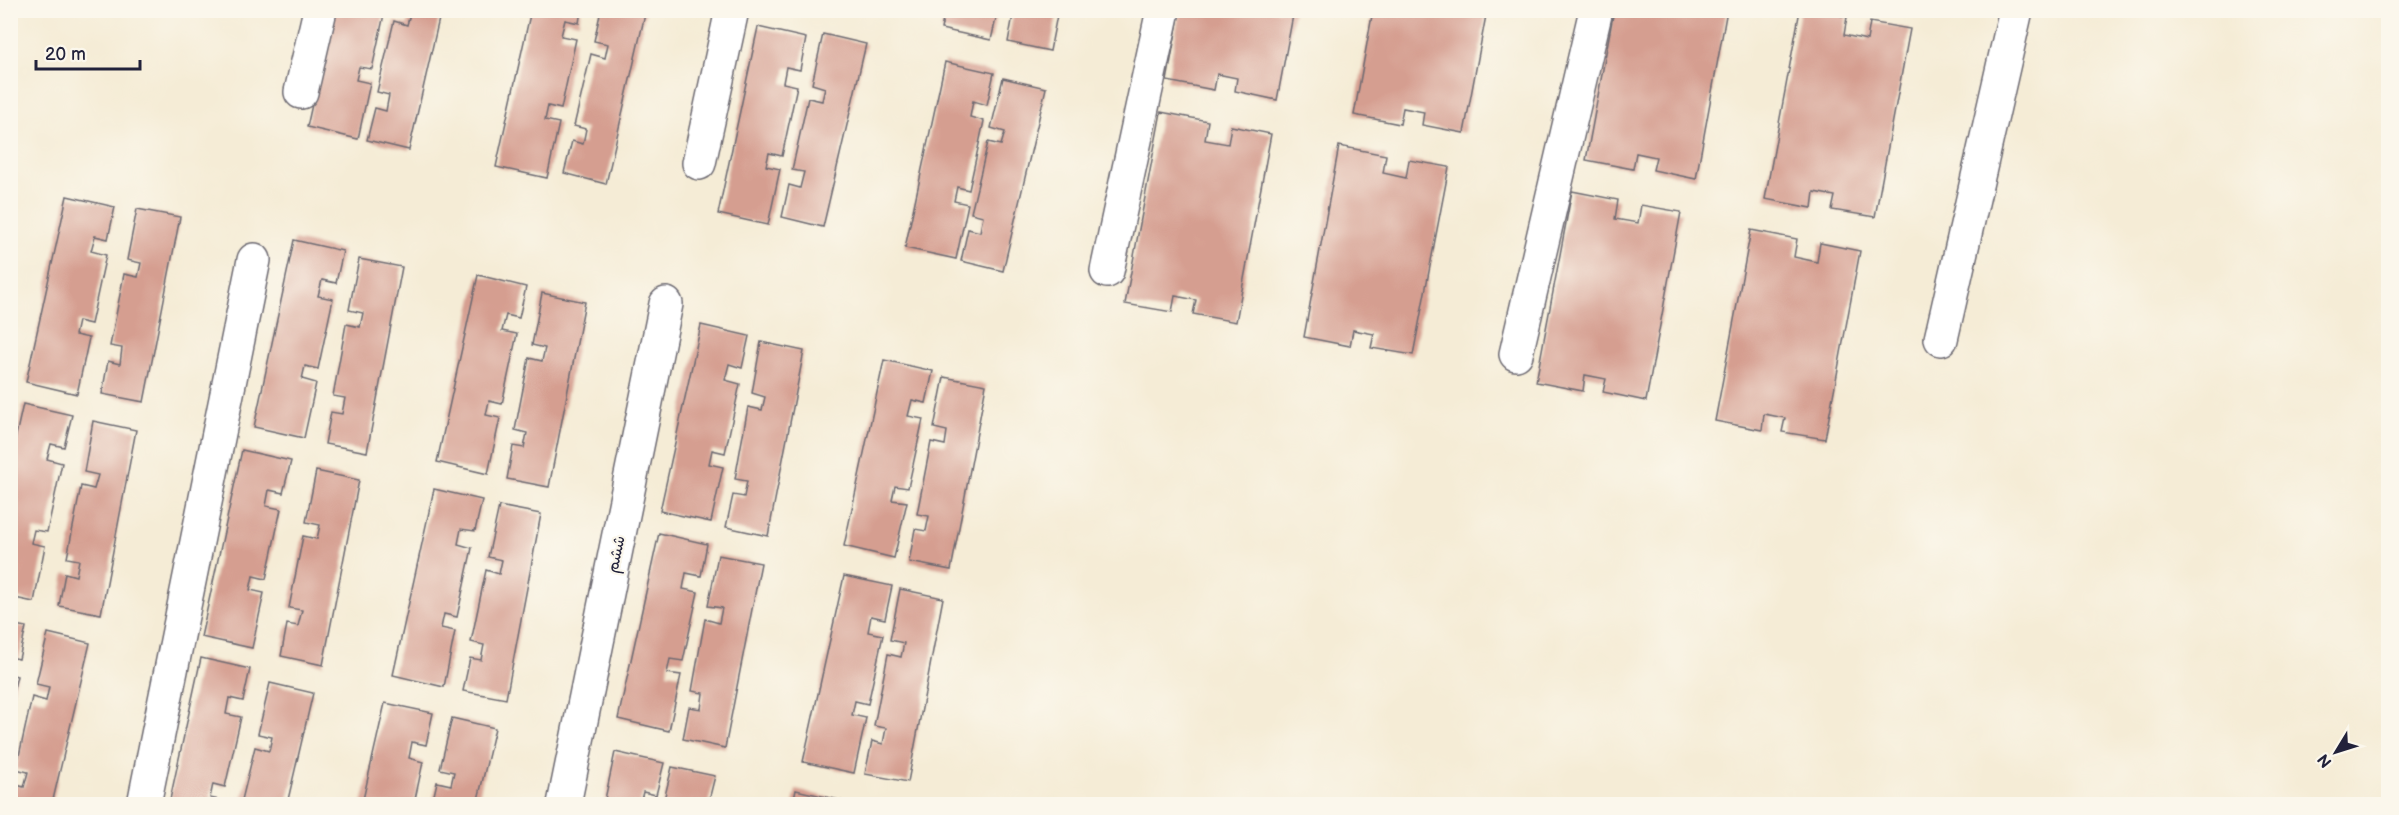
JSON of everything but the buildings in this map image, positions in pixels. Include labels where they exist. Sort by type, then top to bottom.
[{"type":"street","points":[[301,92],[320,10]]},
{"type":"street","points":[[699,163],[732,10]]},
{"type":"street","points":[[1107,271],[1162,10]]},
{"type":"street","points":[[1516,354],[1596,10]]},
{"type":"street","points":[[1941,339],[2016,10]]},
{"type":"street","points":[[144,804],[254,260]]},
{"type":"street","name":"ششم","points":[[564,804],[666,304]]}]
